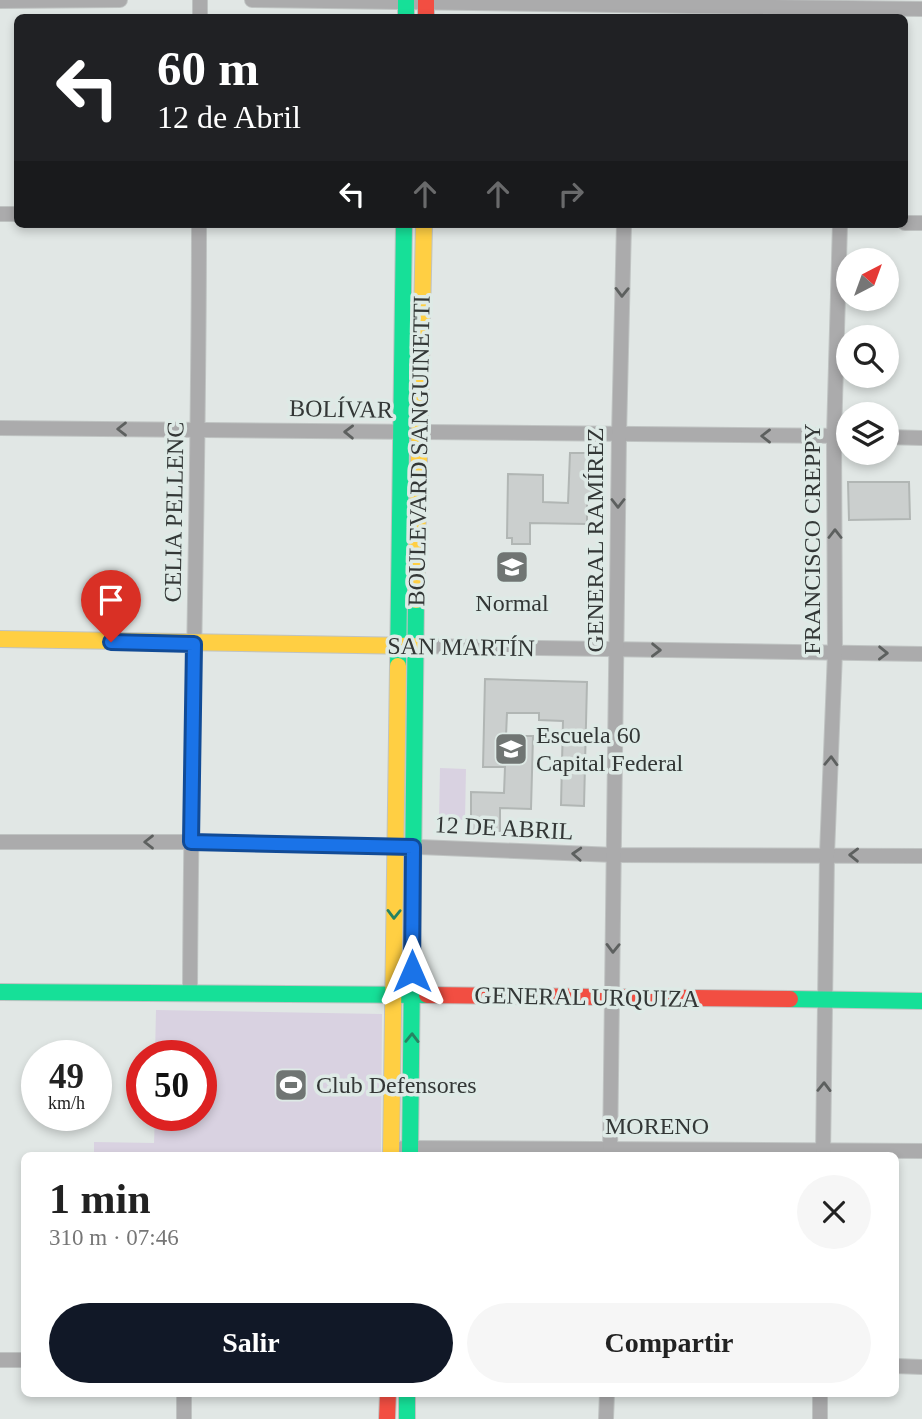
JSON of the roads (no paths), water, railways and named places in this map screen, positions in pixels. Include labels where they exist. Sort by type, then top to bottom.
[{"type":"main road","name":"BOULEVARD SANGUINETTI","points":[[404,228],[410,433],[408,646],[413,847],[410,1152]]},
{"type":"main road","name":"BOULEVARD SANGUINETTI","points":[[410,433],[424,228]]},
{"type":"main road","name":"SAN MARTÍN","points":[[0,639],[408,646]]},
{"type":"main road","name":"BOULEVARD SANGUINETTI","points":[[391,1152],[395,846],[408,646]]},
{"type":"main road","name":"GENERAL URQUIZA","points":[[0,992],[922,1001]]},
{"type":"main road","points":[[387,1419],[388,1397]]},
{"type":"main road","points":[[407,1397],[407,1419]]},
{"type":"street","points":[[0,1],[120,0]]},
{"type":"street","points":[[252,0],[406,7],[922,9]]},
{"type":"street","name":"CELIA PELLENC","points":[[190,992],[199,429],[199,228]]},
{"type":"street","name":"GENERAL RAMÍREZ","points":[[610,1152],[618,435],[624,228]]},
{"type":"street","name":"FRANCISCO CREPPY","points":[[840,228],[842,402]]},
{"type":"street","name":"BOLÍVAR","points":[[0,428],[836,436]]},
{"type":"street","points":[[899,437],[922,438]]},
{"type":"street","name":"FRANCISCO CREPPY","points":[[823,1152],[827,854],[841,465]]},
{"type":"street","name":"SAN MARTÍN","points":[[408,646],[922,654]]},
{"type":"street","name":"12 DE ABRIL","points":[[0,842],[395,846],[615,855],[922,856]]},
{"type":"street","name":"MORENO","points":[[872,1152],[922,1151]]},
{"type":"street","name":"MORENO","points":[[391,1152],[610,1152]]},
{"type":"street","points":[[0,1360],[21,1360]]},
{"type":"street","points":[[899,1366],[922,1367]]},
{"type":"street","points":[[184,1397],[184,1419]]},
{"type":"street","points":[[606,1419],[607,1397]]},
{"type":"street","points":[[820,1397],[820,1419]]},
{"type":"place","name":"Normal","points":[[512,567]]},
{"type":"place","name":"Escuela 60 Capital Federal","points":[[511,749]]},
{"type":"place","name":"Club Defensores","points":[[291,1085]]}]
